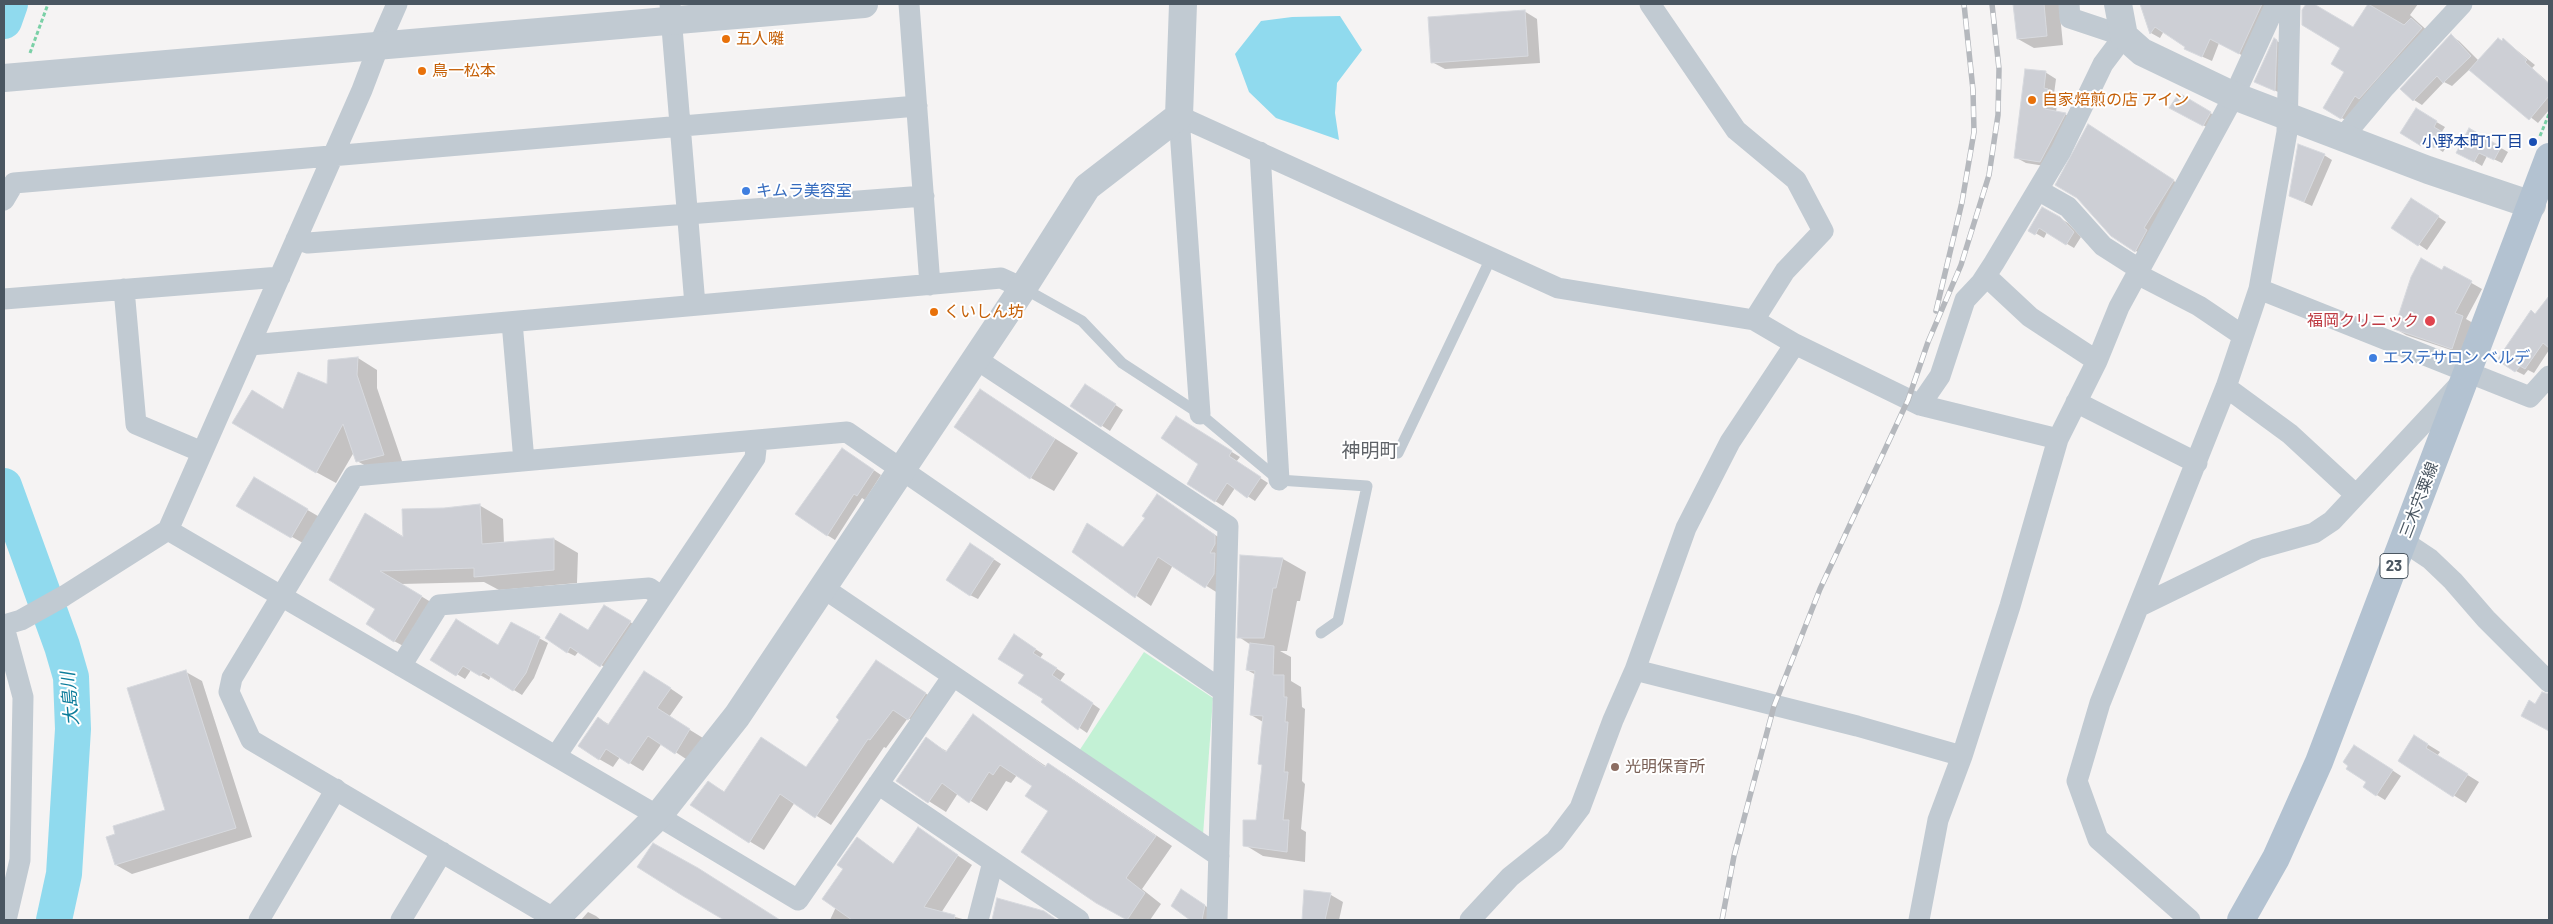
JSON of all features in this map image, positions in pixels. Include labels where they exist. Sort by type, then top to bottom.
[{"type":"main road","name":"三木宍粟線","points":[[2241,920],[2276,858],[2319,762],[2466,376],[2540,206],[2549,157]]},
{"type":"street","points":[[6,919],[20,860],[23,697],[9,624],[64,596],[168,530],[362,90],[378,46],[397,4]]},
{"type":"street","points":[[13,78],[378,46],[671,12],[864,4]]},
{"type":"street","points":[[909,4],[930,285]]},
{"type":"street","points":[[1183,4],[1179,116],[1200,414]]},
{"type":"street","points":[[1650,4],[1736,130],[1796,180],[1823,231],[1785,271],[1754,320]]},
{"type":"street","points":[[2069,4],[2070,18],[2121,14]]},
{"type":"street","points":[[1918,920],[1938,820],[1962,756],[2010,606],[2058,439],[2097,361],[2119,307],[2234,96],[2276,4]]},
{"type":"street","points":[[2190,920],[2098,839],[2077,781],[2100,703],[2226,387],[2259,289],[2288,116],[2290,4]]},
{"type":"street","points":[[2342,138],[2456,6]]},
{"type":"street","points":[[671,12],[695,305]]},
{"type":"street","points":[[2121,14],[2142,52],[2234,96],[2483,190],[2540,206]]},
{"type":"street","points":[[1920,405],[1940,376],[1965,300],[1986,276],[2062,151],[2103,64],[2121,14]]},
{"type":"street","points":[[4,200],[14,183],[334,154],[917,106]]},
{"type":"street","points":[[1179,116],[1558,288],[1754,320],[1795,344],[1920,405],[2058,439]]},
{"type":"street","points":[[1179,116],[1086,187],[1023,288],[976,359],[901,470],[822,587],[737,716],[658,816],[554,920],[251,740],[230,692],[232,678],[354,476],[847,432],[901,470],[1223,691]]},
{"type":"street","points":[[1260,152],[1278,480]]},
{"type":"street","points":[[2038,190],[2068,207],[2103,246],[2138,271],[2199,306],[2242,335]]},
{"type":"street","points":[[296,239],[308,243],[924,196]]},
{"type":"street","points":[[1986,276],[2030,317],[2097,361]]},
{"type":"street","points":[[4,299],[280,277]]},
{"type":"street","points":[[250,345],[1001,278],[1023,288]]},
{"type":"street","points":[[124,289],[136,424],[202,452]]},
{"type":"street","points":[[2259,289],[2466,376],[2530,397],[2549,376]]},
{"type":"street","points":[[512,322],[524,461]]},
{"type":"street","points":[[1470,920],[1510,878],[1555,842],[1580,808],[1613,720],[1635,670],[1686,528],[1730,442],[1795,344]]},
{"type":"street","points":[[976,359],[1228,526],[1217,920]]},
{"type":"street","points":[[2140,606],[2257,549],[2314,533],[2332,521],[2466,376]]},
{"type":"street","points":[[2226,387],[2290,434],[2356,495]]},
{"type":"street","points":[[2076,402],[2196,463]]},
{"type":"street","points":[[556,756],[755,458],[757,440]]},
{"type":"street","points":[[168,530],[556,756],[798,900],[953,676]]},
{"type":"street","points":[[2403,541],[2430,559],[2453,581],[2486,619],[2549,682]]},
{"type":"street","points":[[822,587],[1219,856]]},
{"type":"street","points":[[401,666],[439,605],[649,588],[662,597]]},
{"type":"street","points":[[1635,670],[1857,726],[1962,756]]},
{"type":"street","points":[[878,784],[1080,920]]},
{"type":"street","points":[[259,920],[336,789]]},
{"type":"street","points":[[401,920],[442,852]]},
{"type":"street","points":[[978,920],[993,862]]},
{"type":"lane","points":[[1398,453],[1491,258]]},
{"type":"lane","points":[[1023,288],[1082,321],[1122,363],[1200,414],[1278,480],[1367,486],[1338,621],[1321,633]]},
{"type":"path","points":[[13,78],[48,4]]},
{"type":"green space","points":[[1144,652],[1213,698],[1203,835],[1079,751]]},
{"type":"water","points":[[1340,16],[1362,50],[1337,83],[1335,113],[1339,140],[1276,118],[1249,92],[1235,54],[1261,21],[1292,17]]},
{"type":"building","points":[[2013,4],[2044,4],[2047,36],[2017,39]]},
{"type":"building","points":[[2140,4],[2262,4],[2239,54],[2210,39],[2202,57],[2184,49],[2185,47],[2155,27],[2150,34]]},
{"type":"building","points":[[2306,4],[2314,4],[2353,27],[2368,4],[2404,25],[2411,18],[2422,28],[2359,99],[2355,96],[2341,119],[2323,108],[2344,72],[2331,64],[2340,48],[2302,25],[2302,10]]},
{"type":"building","points":[[1525,10],[1528,56],[1431,63],[1428,17]]},
{"type":"building","points":[[2451,34],[2471,56],[2443,83],[2437,76],[2413,101],[2400,89]]},
{"type":"building","points":[[2274,38],[2277,40],[2275,91],[2254,82]]},
{"type":"building","points":[[2498,38],[2502,41],[2503,38],[2549,84],[2549,96],[2529,120],[2469,70]]},
{"type":"building","points":[[2025,69],[2046,71],[2044,88],[2048,89],[2045,109],[2066,113],[2040,162],[2014,158]]},
{"type":"building","points":[[2179,93],[2211,112],[2203,126],[2169,108]]},
{"type":"building","points":[[2416,108],[2437,121],[2434,127],[2444,133],[2434,148],[2423,141],[2421,146],[2400,133]]},
{"type":"building","points":[[2088,124],[2174,180],[2144,228],[2147,230],[2135,252],[2111,236],[2077,198],[2055,185]]},
{"type":"building","points":[[2469,128],[2501,147],[2494,160],[2479,153],[2474,162],[2456,153]]},
{"type":"building","points":[[2298,144],[2325,154],[2304,202],[2289,196]]},
{"type":"building","points":[[2411,198],[2439,216],[2418,246],[2391,228]]},
{"type":"building","points":[[2042,207],[2060,217],[2074,232],[2066,245],[2039,228],[2035,235],[2028,231]]},
{"type":"building","points":[[2421,258],[2442,270],[2444,266],[2472,281],[2455,313],[2463,316],[2452,349],[2394,329],[2411,277]]},
{"type":"building","points":[[2549,296],[2549,348],[2543,343],[2525,369],[2520,366],[2515,372],[2497,360],[2531,310],[2535,314]]},
{"type":"building","points":[[358,357],[357,375],[384,455],[356,462],[343,424],[316,473],[232,423],[252,390],[283,409],[298,372],[327,384],[328,360]]},
{"type":"building","points":[[1085,384],[1116,404],[1101,427],[1070,406]]},
{"type":"building","points":[[980,389],[1055,439],[1030,479],[954,427]]},
{"type":"building","points":[[1176,416],[1232,451],[1229,456],[1261,477],[1247,498],[1227,483],[1215,502],[1187,484],[1198,464],[1161,438]]},
{"type":"building","points":[[842,448],[874,470],[857,496],[854,494],[827,536],[795,514]]},
{"type":"building","points":[[254,477],[308,509],[291,538],[236,506]]},
{"type":"building","points":[[1157,494],[1215,535],[1215,544],[1210,553],[1215,553],[1214,574],[1205,588],[1158,557],[1135,598],[1072,552],[1087,523],[1123,547],[1145,518],[1142,516]]},
{"type":"building","points":[[480,504],[482,544],[554,538],[554,570],[474,577],[474,568],[380,571],[422,596],[394,642],[366,624],[375,609],[329,580],[365,513],[403,537],[402,509],[444,508]]},
{"type":"building","points":[[970,543],[994,559],[970,596],[946,580]]},
{"type":"building","points":[[1240,555],[1283,558],[1276,588],[1273,588],[1264,638],[1237,638]]},
{"type":"building","points":[[604,605],[631,621],[600,667],[570,647],[567,653],[545,638],[560,613],[588,630]]},
{"type":"building","points":[[456,619],[498,645],[511,622],[540,637],[526,673],[513,691],[483,672],[480,676],[463,666],[456,676],[430,660]]},
{"type":"building","points":[[1014,634],[1036,649],[1033,653],[1057,668],[1052,675],[1093,703],[1078,730],[1041,702],[1043,699],[1018,683],[1024,675],[998,659]]},
{"type":"building","points":[[1250,643],[1274,646],[1273,675],[1284,675],[1284,697],[1287,697],[1285,722],[1288,722],[1284,772],[1288,772],[1283,820],[1289,820],[1287,852],[1243,846],[1243,820],[1256,820],[1262,765],[1258,764],[1263,716],[1250,715],[1255,671],[1246,670]]},
{"type":"building","points":[[876,660],[926,693],[908,720],[893,710],[870,740],[868,739],[815,818],[780,794],[749,843],[690,805],[708,781],[724,792],[761,737],[806,767],[839,720],[836,717]]},
{"type":"building","points":[[186,670],[236,828],[115,865],[106,837],[115,834],[113,826],[165,810],[127,688]]},
{"type":"building","points":[[644,671],[671,688],[657,708],[690,729],[675,754],[648,736],[629,764],[606,749],[599,760],[578,746],[598,717],[608,725]]},
{"type":"building","points":[[2542,692],[2549,694],[2549,731],[2521,716],[2529,700],[2535,704]]},
{"type":"building","points":[[973,714],[1045,767],[1048,763],[1156,836],[1126,878],[1145,893],[1127,920],[1096,903],[1021,852],[1048,811],[1025,796],[1032,786],[1000,765],[993,775],[989,772],[969,803],[942,783],[928,803],[896,781],[926,737],[946,752]]},
{"type":"building","points":[[2414,735],[2428,744],[2426,748],[2468,774],[2453,797],[2398,761]]},
{"type":"building","points":[[2354,745],[2393,770],[2376,796],[2363,787],[2366,782],[2346,769],[2348,766],[2343,762]]},
{"type":"building","points":[[918,827],[958,855],[924,907],[955,915],[954,920],[852,920],[822,899],[843,869],[837,865],[857,837],[893,864]]},
{"type":"building","points":[[653,843],[698,868],[780,920],[724,920],[683,896],[637,867]]},
{"type":"building","points":[[1181,889],[1205,905],[1202,920],[1190,920],[1171,906]]},
{"type":"building","points":[[1304,890],[1331,893],[1325,920],[1302,920]]},
{"type":"building","points":[[997,898],[1044,911],[1057,920],[992,920]]},
{"type":"waterway","name":"大島川","points":[[4,21],[10,4]]},
{"type":"waterway","name":"大島川","points":[[4,486],[62,646],[71,677],[73,729],[64,874],[54,920]]},
{"type":"railway","points":[[1936,311],[1962,202],[1974,132],[1973,90],[1964,4]]},
{"type":"railway","points":[[1722,920],[1734,856],[1774,706],[1820,589],[1908,400],[1928,342],[1961,265],[1989,175],[1998,115],[1999,69],[1992,4]]},
{"type":"place","name":"五人囃","points":[[726,39]]},
{"type":"place","name":"鳥一松本","points":[[422,71]]},
{"type":"place","name":"自家焙煎の店 アイン","points":[[2032,100]]},
{"type":"place","name":"小野本町1丁目","points":[[2533,142]]},
{"type":"place","name":"キムラ美容室","points":[[746,191]]},
{"type":"place","name":"くいしん坊","points":[[934,312]]},
{"type":"place","name":"福岡クリニック","points":[[2430,321]]},
{"type":"place","name":"エステサロン ベルデ","points":[[2373,358]]},
{"type":"place","name":"光明保育所","points":[[1615,767]]},
{"type":"district","name":"神明町","points":[[1370,451]]}]
